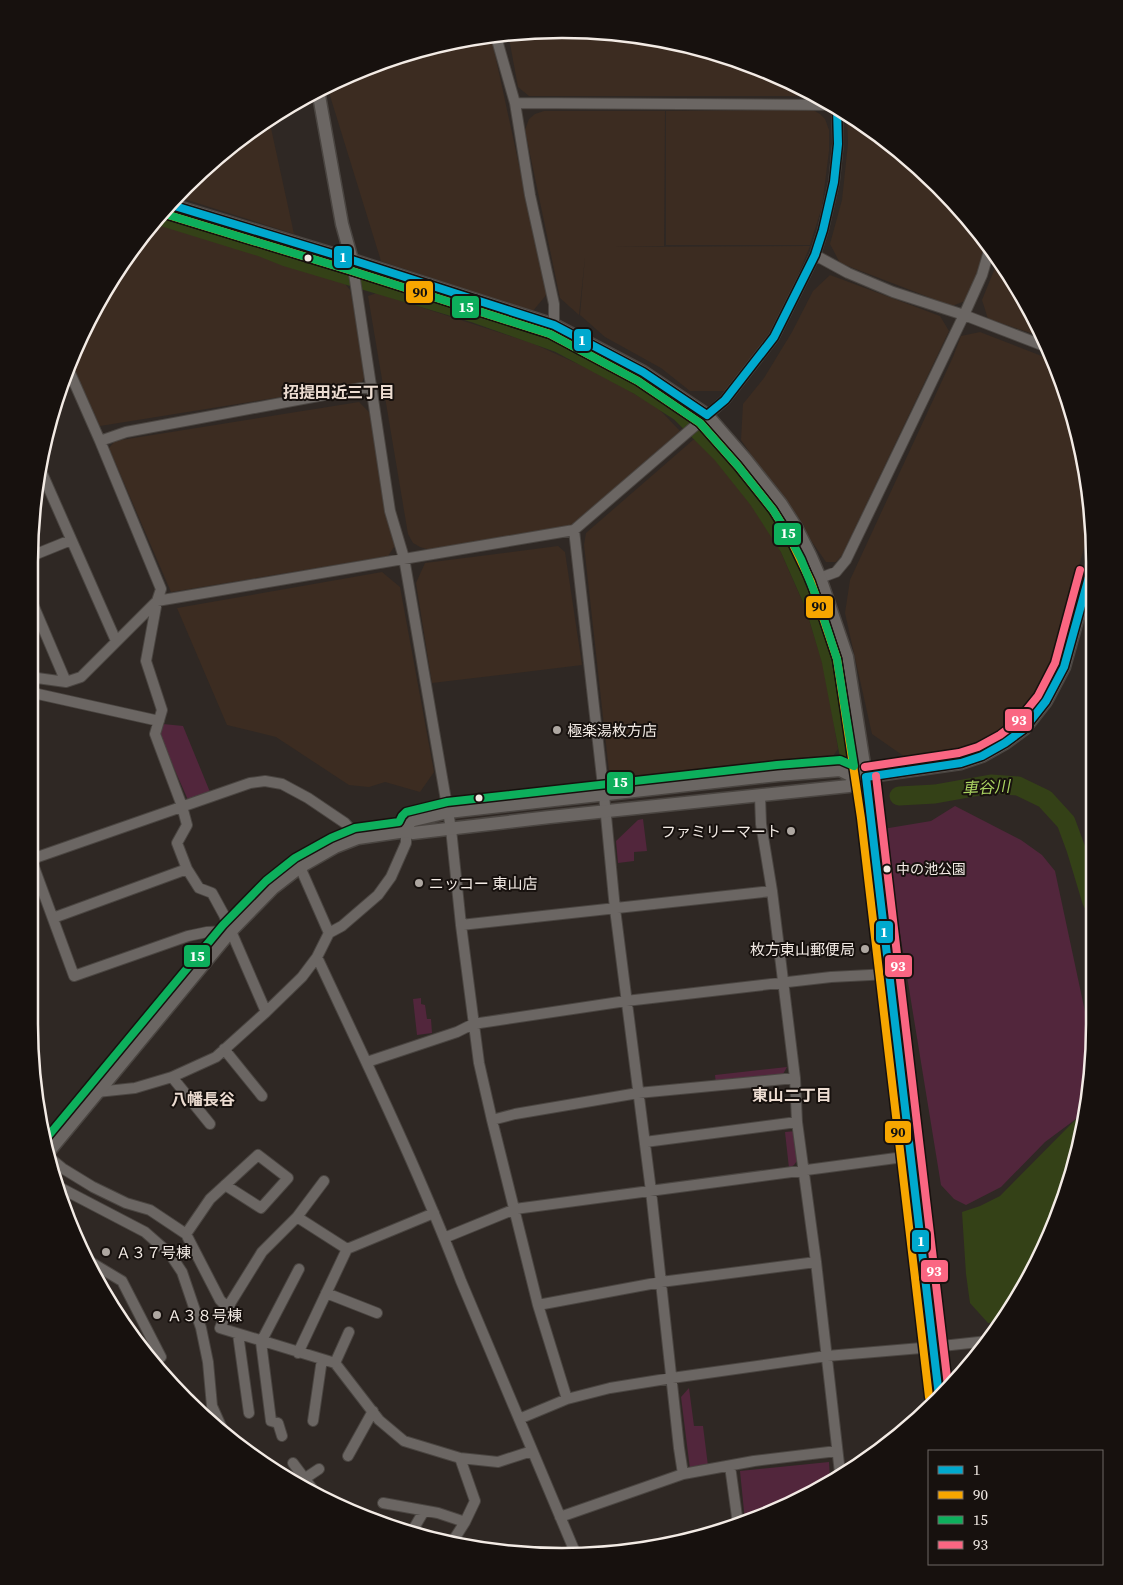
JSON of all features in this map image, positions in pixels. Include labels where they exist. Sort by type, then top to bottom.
[{"type":"street","points":[[497,42],[515,103],[530,195],[554,304],[554,325]]},
{"type":"street","points":[[319,98],[342,224],[353,266],[390,511],[404,558],[451,828],[461,925],[479,1063],[538,1305],[567,1399]]},
{"type":"street","points":[[515,103],[818,105]]},
{"type":"street","points":[[38,678],[66,682],[81,677],[157,601],[574,530],[725,400],[774,336],[815,255],[823,230],[834,182],[838,144],[837,116]]},
{"type":"street","points":[[176,207],[353,266],[554,325],[643,372],[702,419],[746,460],[781,504],[797,529],[820,578],[847,657],[861,778],[890,974],[938,1388]]},
{"type":"street","points":[[815,255],[893,292],[964,315],[1038,344]]},
{"type":"street","points":[[820,578],[836,572],[846,560],[964,315],[982,275],[987,257]]},
{"type":"street","points":[[71,376],[161,588],[146,661],[162,710],[155,734],[182,806],[187,825],[177,843],[187,869],[198,888],[212,892],[266,1012]]},
{"type":"street","points":[[100,441],[126,432],[372,386]]},
{"type":"street","points":[[44,479],[116,641]]},
{"type":"street","points":[[574,530],[615,909],[651,1191],[683,1474]]},
{"type":"street","points":[[38,553],[71,540]]},
{"type":"street","points":[[52,1145],[231,931],[273,888],[300,868],[335,848],[358,838],[406,831],[413,834],[605,811],[849,786],[861,778],[961,763],[982,756],[1024,729],[1046,701],[1064,667],[1086,587]]},
{"type":"street","points":[[38,616],[66,682]]},
{"type":"street","points":[[38,694],[159,721]]},
{"type":"street","points":[[97,1092],[135,1088],[172,1077],[216,1057],[302,977],[317,957],[329,933],[342,926],[378,895],[391,877],[406,843],[406,831],[410,821],[448,812],[778,775],[840,770],[861,778]]},
{"type":"street","points":[[38,856],[250,783],[265,781],[282,784],[308,798],[345,823],[358,838]]},
{"type":"street","points":[[760,796],[761,824],[772,891],[794,1078],[797,1122],[828,1356],[839,1467]]},
{"type":"street","points":[[300,868],[329,933]]},
{"type":"street","points":[[53,918],[187,869]]},
{"type":"street","points":[[38,880],[74,976],[188,936],[207,932],[231,931]]},
{"type":"street","points":[[461,925],[772,891]]},
{"type":"street","points":[[317,957],[367,1062],[434,1213],[518,1419],[573,1547]]},
{"type":"street","points":[[367,1062],[457,1032],[473,1024],[626,1001],[831,977],[890,974]]},
{"type":"street","points":[[224,1049],[262,1096]]},
{"type":"street","points":[[172,1077],[210,1124]]},
{"type":"street","points":[[492,1120],[515,1114],[638,1093],[794,1078]]},
{"type":"street","points":[[644,1142],[797,1122]]},
{"type":"street","points":[[186,1234],[210,1199],[225,1185],[258,1155],[288,1178],[261,1208],[225,1185]]},
{"type":"street","points":[[444,1238],[515,1209],[911,1156]]},
{"type":"street","points":[[55,1159],[62,1168],[93,1187],[126,1203],[150,1210],[186,1234],[220,1300],[228,1308]]},
{"type":"street","points":[[324,1181],[297,1217],[262,1252],[228,1308],[220,1328],[335,1363],[379,1420],[404,1441],[460,1458],[498,1462],[532,1450]]},
{"type":"street","points":[[64,1190],[145,1232],[170,1254],[182,1272],[200,1328],[208,1362],[212,1406],[217,1418]]},
{"type":"street","points":[[298,1353],[347,1249],[434,1213]]},
{"type":"street","points":[[297,1217],[347,1249]]},
{"type":"street","points":[[538,1305],[661,1282],[816,1262]]},
{"type":"street","points":[[99,1267],[122,1281],[161,1357]]},
{"type":"street","points":[[282,1436],[278,1423],[271,1422],[261,1342],[299,1269]]},
{"type":"street","points":[[326,1293],[377,1313]]},
{"type":"street","points":[[335,1363],[349,1332]]},
{"type":"street","points":[[238,1334],[249,1413]]},
{"type":"street","points":[[518,1419],[567,1399],[610,1388],[828,1356],[977,1342]]},
{"type":"street","points":[[313,1421],[322,1360]]},
{"type":"street","points":[[348,1456],[373,1412]]},
{"type":"street","points":[[560,1517],[683,1474],[754,1461],[837,1451]]},
{"type":"street","points":[[456,1536],[476,1501],[460,1458]]},
{"type":"street","points":[[293,1463],[304,1479],[318,1469]]},
{"type":"street","points":[[730,1466],[737,1517]]},
{"type":"street","points":[[383,1503],[438,1513],[465,1522]]},
{"type":"street","points":[[415,1527],[424,1511]]},
{"type":"shaded area","points":[[562,38],[596,39],[630,42],[697,55],[762,77],[801,96],[529,96],[518,87],[509,41]]},
{"type":"shaded area","points":[[492,42],[547,294],[532,312],[381,261],[329,93],[361,77],[393,65],[426,55]]},
{"type":"shaded area","points":[[813,110],[825,119],[829,130],[829,151],[822,207],[810,245],[666,245],[666,111]]},
{"type":"shaded area","points":[[544,111],[665,111],[664,246],[613,247],[810,246],[783,312],[769,337],[729,391],[690,391],[661,368],[605,337],[580,315],[585,257],[579,315],[560,298],[525,130],[529,119],[535,114]]},
{"type":"shaded area","points":[[847,122],[880,146],[932,191],[985,254],[978,277],[965,301],[952,306],[840,263],[830,244],[842,200],[848,143]]},
{"type":"shaded area","points":[[270,126],[294,234],[184,199],[216,168]]},
{"type":"shaded area","points":[[161,224],[342,280],[350,290],[366,374],[361,384],[100,426],[74,369],[108,299],[126,270]]},
{"type":"shaded area","points":[[995,268],[1033,334],[988,319],[982,300]]},
{"type":"shaded area","points":[[830,275],[940,316],[949,331],[842,555],[836,562],[826,562],[741,440],[743,404],[764,378],[792,332],[813,291]]},
{"type":"shaded area","points":[[377,293],[532,343],[600,374],[657,407],[680,431],[571,526],[430,550],[420,547],[413,543],[408,534],[368,296]]},
{"type":"shaded area","points":[[980,332],[1044,357],[1068,426],[1081,493],[1085,545],[1050,668],[1031,700],[1007,725],[988,739],[959,749],[905,757],[872,734],[845,613],[850,580],[961,336]]},
{"type":"shaded area","points":[[359,402],[372,415],[396,544],[388,556],[171,592],[109,448],[115,441]]},
{"type":"shaded area","points":[[693,440],[703,440],[747,497],[779,548],[805,607],[825,671],[838,749],[826,766],[623,786],[609,771],[584,545],[586,533]]},
{"type":"shaded area","points":[[558,546],[565,552],[582,665],[432,683],[416,583],[425,563]]},
{"type":"shaded area","points":[[382,572],[400,587],[434,772],[420,792],[385,782],[369,787],[349,785],[276,737],[227,725],[177,608]]},
{"type":"shaded area","points":[[163,724],[183,726],[210,792],[188,800],[160,736]]},
{"type":"shaded area","name":"中の池公園","points":[[955,806],[1021,840],[1042,855],[1055,871],[1086,1016],[1081,1092],[1076,1119],[1045,1142],[1001,1187],[966,1205],[954,1199],[941,1185],[883,829],[931,821]]},
{"type":"shaded area","points":[[643,819],[647,851],[634,852],[634,861],[618,863],[616,841],[638,820]]},
{"type":"shaded area","points":[[421,998],[421,1004],[425,1005],[427,1019],[431,1019],[432,1033],[417,1035],[413,999]]},
{"type":"shaded area","points":[[787,1067],[783,1074],[775,1077],[716,1084],[715,1075]]},
{"type":"shaded area","points":[[1076,1119],[1068,1159],[1046,1224],[1015,1286],[997,1315],[991,1322],[988,1323],[970,1303],[962,1212],[1000,1196]]},
{"type":"shaded area","points":[[796,1131],[799,1158],[789,1168],[785,1132]]},
{"type":"shaded area","points":[[689,1388],[694,1426],[703,1426],[708,1466],[690,1469],[681,1397]]},
{"type":"shaded area","points":[[829,1462],[830,1473],[762,1508],[744,1515],[740,1471]]},
{"type":"waterway","name":"車谷川","points":[[166,218],[261,247],[286,257],[477,314],[559,343],[638,385],[680,412],[722,454],[758,499],[789,547],[815,606],[831,660],[850,759]]},
{"type":"waterway","name":"車谷川","points":[[899,796],[935,794],[991,784],[1018,786],[1045,799],[1066,822],[1086,882]]},
{"type":"transit line","name":"1","points":[[707,415],[725,400],[774,337],[815,255],[834,182],[838,144],[837,116]]},
{"type":"transit line","name":"1","points":[[177,207],[352,260],[554,325],[643,372],[707,415]]},
{"type":"transit line","name":"90","points":[[169,215],[550,334],[638,381],[700,423],[773,510],[788,534],[811,582],[837,659],[861,818],[929,1397]]},
{"type":"transit line","name":"15","points":[[50,1134],[223,925],[266,881],[295,858],[331,838],[355,828],[399,822],[406,812],[447,802],[777,765],[840,760],[854,766],[837,659],[818,601],[801,559],[773,510],[700,423],[638,381],[550,334],[169,215]]},
{"type":"transit line","name":"93","points":[[865,767],[959,753],[978,747],[1000,735],[1017,722],[1038,696],[1055,663],[1080,570]]},
{"type":"transit line","name":"1","points":[[866,777],[961,763],[982,756],[1005,743],[1024,729],[1046,701],[1064,667],[1086,587]]},
{"type":"transit line","name":"93","points":[[876,776],[947,1378]]},
{"type":"transit line","name":"1","points":[[866,777],[938,1387]]},
{"type":"place","name":"極楽湯枚方店","points":[[557,730]]},
{"type":"place","name":"ファミリーマート","points":[[791,831]]},
{"type":"place","name":"中の池公園","points":[[887,869]]},
{"type":"place","name":"ニッコー 東山店","points":[[419,883]]},
{"type":"place","name":"枚方東山郵便局","points":[[865,949]]},
{"type":"place","name":"Ａ３７号棟","points":[[106,1252]]},
{"type":"place","name":"Ａ３８号棟","points":[[157,1315]]},
{"type":"district","name":"招提田近三丁目","points":[[339,392]]},
{"type":"district","name":"東山二丁目","points":[[792,1095]]},
{"type":"district","name":"八幡長谷","points":[[203,1099]]}]
